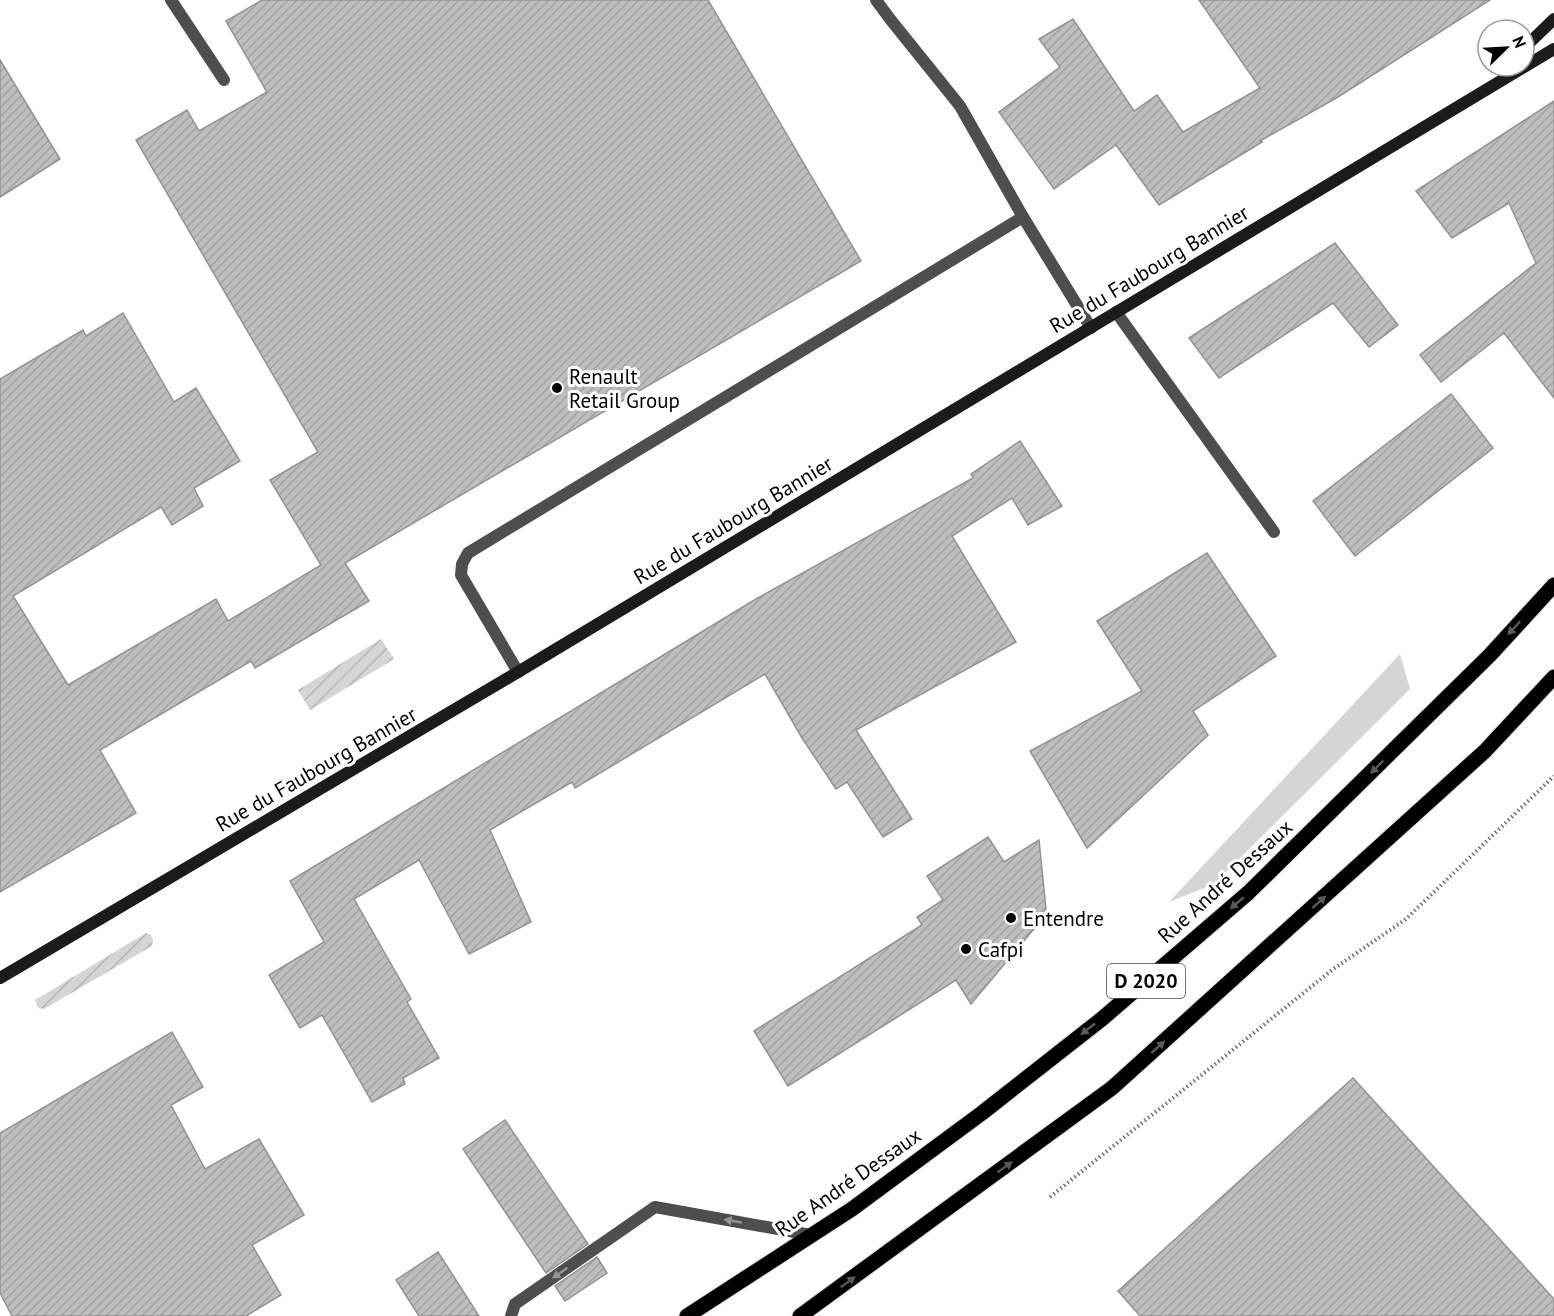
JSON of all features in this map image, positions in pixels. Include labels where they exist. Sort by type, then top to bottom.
[{"type":"main road","points":[[1536,36],[1554,19]]},
{"type":"main road","name":"Rue du Faubourg Bannier","points":[[0,978],[518,672],[1554,49]]},
{"type":"main road","name":"Rue du Faubourg Bannier","points":[[1483,90],[1495,78]]},
{"type":"main road","name":"Rue André Dessaux","points":[[687,1316],[852,1209],[1075,1040],[1248,894],[1490,655],[1554,585]]},
{"type":"main road","name":"D 2020","points":[[800,1316],[1112,1088],[1485,751],[1554,676]]},
{"type":"lane","points":[[171,0],[225,80]]},
{"type":"lane","points":[[876,0],[960,106],[1023,217],[1091,328]]},
{"type":"lane","points":[[518,672],[461,575],[462,564],[468,553],[1023,217]]},
{"type":"lane","points":[[1116,312],[1274,532]]},
{"type":"lane","points":[[511,1316],[515,1304],[655,1207],[811,1236]]},
{"type":"path","points":[[1050,1197],[1332,970],[1406,919],[1554,776]]},
{"type":"shaded area","points":[[381,639],[394,659],[310,710],[298,690]]},
{"type":"shaded area","points":[[1400,654],[1410,689],[1214,884],[1169,902]]},
{"type":"shaded area","points":[[146,933],[151,935],[152,946],[44,1009],[38,1008],[35,1000]]},
{"type":"building","points":[[262,0],[708,0],[861,261],[345,563],[369,601],[255,668],[251,661],[100,750],[136,813],[0,892],[0,379],[83,330],[86,336],[123,313],[174,402],[196,388],[240,461],[194,488],[203,506],[172,525],[161,507],[13,596],[68,685],[216,599],[228,621],[321,565],[270,480],[318,452],[136,140],[187,110],[199,131],[267,92],[226,21]]},
{"type":"building","points":[[1199,0],[1490,0],[1338,97],[1260,141],[1262,142],[1159,205],[1116,145],[1054,189],[999,112],[1060,67],[1039,39],[1073,19],[1134,111],[1157,95],[1183,132],[1260,88]]},
{"type":"building","points":[[0,60],[60,159],[0,197]]},
{"type":"building","points":[[1554,101],[1554,398],[1504,333],[1441,382],[1420,355],[1536,263],[1509,203],[1452,238],[1416,191]]},
{"type":"building","points":[[1335,243],[1398,325],[1369,347],[1333,303],[1219,378],[1189,338]]},
{"type":"building","points":[[1451,394],[1493,448],[1355,556],[1313,501]]},
{"type":"building","points":[[1020,441],[1062,506],[1028,525],[1012,498],[952,536],[1016,642],[856,730],[912,819],[883,837],[847,782],[836,789],[802,738],[765,674],[575,788],[572,782],[490,830],[531,922],[469,954],[419,860],[354,899],[411,999],[407,1002],[439,1058],[403,1078],[405,1084],[372,1102],[322,1015],[300,1028],[269,975],[324,942],[290,881],[756,599],[973,478],[971,474]]},
{"type":"building","points":[[1207,553],[1276,656],[1193,711],[1208,735],[1087,848],[1030,751],[1142,691],[1097,621]]},
{"type":"building","points":[[988,837],[1004,862],[1039,840],[1046,909],[1038,924],[971,1004],[956,980],[788,1086],[754,1031],[922,925],[917,917],[943,900],[927,876]]},
{"type":"building","points":[[172,1032],[203,1087],[171,1105],[205,1169],[259,1139],[304,1215],[252,1245],[281,1295],[246,1316],[12,1316],[0,1293],[0,1133]]},
{"type":"building","points":[[1353,1078],[1554,1299],[1554,1316],[1140,1316],[1118,1291]]},
{"type":"building","points":[[505,1120],[588,1244],[546,1273],[463,1149]]},
{"type":"building","points":[[438,1252],[479,1316],[419,1316],[396,1280]]},
{"type":"building","points":[[597,1257],[607,1273],[565,1301],[555,1286]]},
{"type":"place","name":"Renault Retail Group","points":[[557,388]]},
{"type":"place","name":"Entendre","points":[[1011,918]]},
{"type":"place","name":"Cafpi","points":[[966,949]]}]
